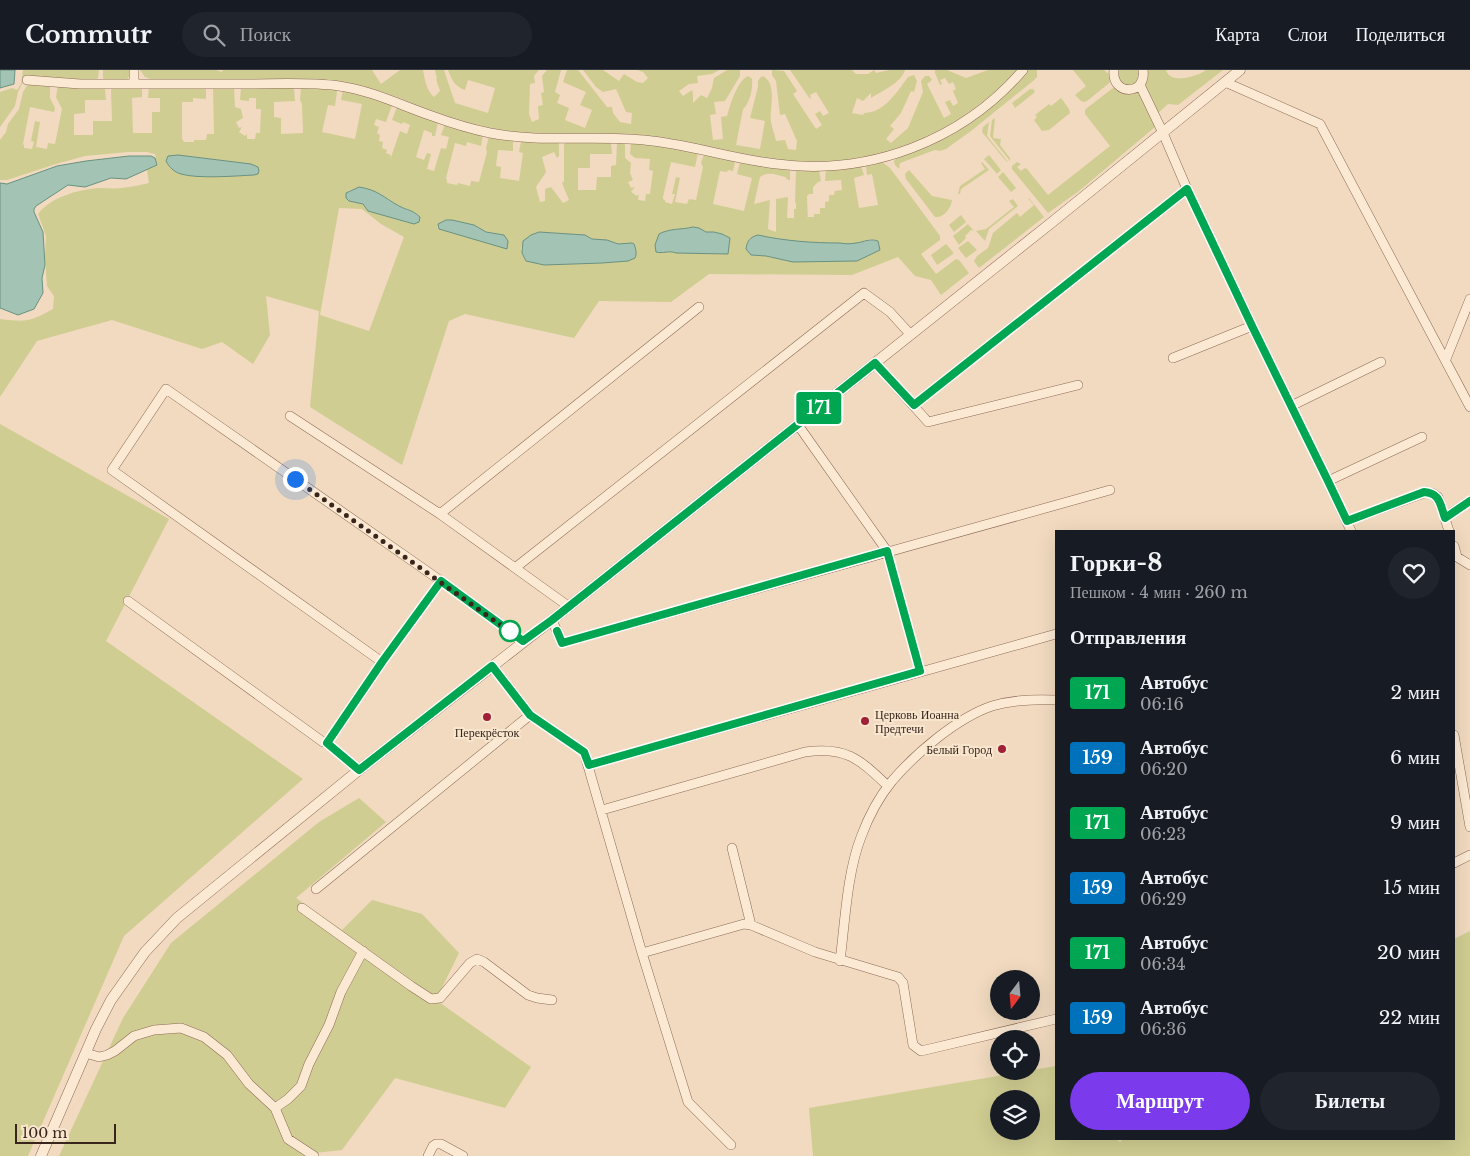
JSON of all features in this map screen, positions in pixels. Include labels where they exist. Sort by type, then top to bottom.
[{"type":"street","points":[[134,70],[134,84]]},
{"type":"street","points":[[27,80],[80,84],[288,84],[340,86],[390,99],[449,122],[506,135],[550,139],[646,140],[761,162],[793,166],[823,166],[849,165],[882,158],[935,139],[964,122],[992,101],[1023,70]]},
{"type":"street","points":[[1112,71],[1116,82],[1122,88],[1132,89],[1140,85],[1144,76],[1143,70]]},
{"type":"street","points":[[41,1156],[111,1000],[144,952],[177,918],[359,770],[798,425],[1240,70]]},
{"type":"street","points":[[1224,82],[1320,124],[1470,407]]},
{"type":"street","points":[[1140,85],[1187,189],[1328,481],[1350,530]]},
{"type":"street","points":[[914,405],[1187,189]]},
{"type":"street","points":[[516,568],[864,293],[890,312],[910,334]]},
{"type":"street","points":[[1446,359],[1470,299]]},
{"type":"street","points":[[440,514],[698,307]]},
{"type":"street","points":[[1173,358],[1252,326]]},
{"type":"street","points":[[1291,406],[1381,362]]},
{"type":"street","points":[[875,363],[928,422],[1078,385]]},
{"type":"street","points":[[382,662],[112,470],[166,389],[441,581],[523,641]]},
{"type":"street","points":[[290,416],[440,514],[568,606]]},
{"type":"street","points":[[798,425],[887,551],[920,671]]},
{"type":"street","points":[[1328,481],[1422,437]]},
{"type":"street","points":[[552,620],[562,643],[1110,490]]},
{"type":"street","points":[[1347,521],[1424,492],[1432,493],[1438,497],[1449,530]]},
{"type":"street","points":[[1445,518],[1470,501]]},
{"type":"street","points":[[1455,550],[1457,557],[1470,565]]},
{"type":"street","points":[[327,743],[382,662],[441,581]]},
{"type":"street","points":[[128,602],[327,743],[359,770]]},
{"type":"street","points":[[589,765],[1055,634]]},
{"type":"street","points":[[492,666],[530,715],[584,752],[642,953],[688,1102],[731,1145]]},
{"type":"street","points":[[840,960],[855,856],[869,817],[888,786],[930,745],[956,724],[972,715],[993,706],[1017,701],[1055,700]]},
{"type":"street","points":[[316,889],[530,715]]},
{"type":"street","points":[[1455,741],[1470,827]]},
{"type":"street","points":[[602,810],[817,750],[838,752],[858,760],[888,786]]},
{"type":"street","points":[[732,848],[751,925]]},
{"type":"street","points":[[1455,863],[1470,856]]},
{"type":"street","points":[[302,908],[431,999],[440,998],[470,963],[477,959],[484,962],[528,995],[552,1000]]},
{"type":"street","points":[[642,953],[744,924],[751,925],[815,952],[898,978],[903,983],[913,1045],[921,1051],[1055,1019]]},
{"type":"street","points":[[275,1108],[288,1099],[301,1086],[341,992],[363,951]]},
{"type":"street","points":[[86,1053],[99,1057],[108,1055],[134,1036],[154,1030],[180,1028],[204,1037],[227,1054],[250,1084],[275,1108],[288,1139],[314,1156]]},
{"type":"street","points":[[428,1156],[436,1144],[441,1144],[463,1156]]},
{"type":"shaded area","points":[[0,70],[15,70],[14,84],[0,88]]},
{"type":"shaded area","points":[[23,70],[99,70],[98,78],[95,80],[24,76],[15,106],[0,127],[0,92],[12,88],[17,90],[21,84]]},
{"type":"shaded area","points":[[103,70],[131,70],[126,80],[105,80],[103,78]]},
{"type":"shaded area","points":[[140,70],[216,70],[222,72],[223,70],[372,70],[381,84],[400,70],[423,70],[425,81],[434,97],[440,91],[435,70],[444,70],[455,103],[488,113],[495,88],[468,80],[465,90],[458,87],[448,70],[539,70],[534,76],[535,83],[530,84],[529,114],[532,122],[539,119],[538,106],[543,105],[541,93],[544,92],[542,76],[547,70],[561,70],[555,92],[560,95],[557,103],[569,108],[565,120],[585,128],[592,110],[580,105],[586,92],[563,82],[567,70],[578,70],[607,107],[612,107],[613,113],[620,122],[631,124],[632,113],[626,112],[616,89],[603,92],[596,87],[583,70],[603,70],[619,81],[624,74],[637,82],[643,83],[648,78],[643,72],[637,70],[719,70],[712,74],[697,76],[698,83],[689,84],[679,91],[683,96],[692,90],[693,103],[701,95],[707,98],[714,78],[727,70],[740,70],[740,76],[725,101],[714,102],[716,114],[710,115],[713,140],[723,139],[721,117],[727,116],[737,88],[748,76],[752,79],[751,91],[748,103],[743,109],[736,145],[760,149],[765,121],[750,118],[758,81],[763,76],[768,80],[772,91],[771,122],[776,141],[785,140],[788,149],[796,150],[797,141],[785,114],[780,115],[776,81],[772,75],[772,70],[784,71],[797,91],[793,94],[816,129],[822,125],[815,114],[820,111],[823,116],[829,113],[816,92],[810,95],[810,99],[790,70],[852,70],[856,74],[868,74],[874,70],[876,73],[889,70],[905,70],[900,79],[871,98],[871,93],[863,101],[857,98],[852,113],[863,115],[884,106],[908,77],[914,75],[917,81],[914,92],[911,91],[901,113],[890,126],[894,129],[886,139],[891,143],[908,128],[923,92],[921,81],[925,76],[929,76],[932,80],[927,84],[944,118],[951,114],[945,102],[950,100],[953,106],[958,103],[953,91],[956,89],[953,82],[949,84],[945,78],[940,80],[942,84],[940,85],[935,70],[947,70],[966,78],[988,70],[1018,70],[966,115],[938,132],[878,155],[846,160],[812,162],[761,158],[648,136],[529,133],[490,128],[433,112],[379,91],[339,82],[298,79],[153,80],[145,77]]},
{"type":"shaded area","points":[[1027,70],[1037,70],[1037,77],[946,149],[935,150],[900,163],[899,169],[895,165],[894,161],[897,157],[931,144]]},
{"type":"shaded area","points":[[1073,70],[1104,70],[1110,75],[1111,81],[1087,101],[1083,102],[1075,95],[1086,86]]},
{"type":"shaded area","points":[[1117,70],[1140,70],[1141,79],[1131,87],[1119,83]]},
{"type":"shaded area","points":[[1147,70],[1166,70],[1171,77],[1185,78],[1195,76],[1206,70],[1223,70],[1178,105],[1168,104],[1157,114],[1144,85]]},
{"type":"shaded area","points":[[28,84],[50,85],[50,98],[55,108],[54,112],[30,107],[23,144],[24,148],[32,149],[34,142],[31,141],[35,121],[40,122],[36,147],[47,149],[48,143],[55,144],[62,109],[56,97],[58,86],[105,87],[106,100],[85,100],[85,113],[74,114],[74,135],[93,135],[93,121],[112,121],[111,90],[114,87],[142,89],[142,97],[132,98],[133,133],[152,133],[152,112],[160,112],[160,98],[148,98],[149,87],[206,88],[206,99],[193,98],[193,102],[182,102],[182,139],[184,142],[206,140],[207,134],[214,134],[213,88],[234,88],[235,107],[241,109],[243,118],[236,122],[239,128],[242,127],[239,132],[245,136],[247,134],[247,139],[255,139],[256,133],[260,133],[261,109],[256,109],[256,98],[249,98],[249,101],[240,100],[241,88],[294,88],[295,101],[274,102],[274,117],[281,118],[281,134],[303,133],[302,104],[300,100],[301,87],[336,89],[335,106],[328,105],[322,132],[355,139],[362,104],[341,100],[343,90],[356,92],[392,105],[386,122],[376,119],[374,125],[379,127],[377,133],[380,135],[379,141],[383,142],[382,148],[387,150],[386,153],[391,155],[390,160],[400,131],[407,134],[410,125],[392,120],[397,107],[438,122],[435,136],[424,130],[416,157],[424,160],[427,153],[431,154],[427,169],[434,171],[441,148],[446,149],[449,137],[441,135],[445,124],[483,134],[481,146],[467,142],[466,146],[455,143],[446,178],[447,183],[470,186],[471,181],[479,182],[489,136],[513,140],[513,151],[498,150],[496,166],[501,167],[500,178],[519,181],[523,153],[519,152],[521,141],[558,142],[559,156],[557,158],[554,152],[542,157],[546,172],[536,187],[540,202],[545,201],[545,189],[551,187],[563,203],[569,200],[562,183],[564,181],[564,145],[568,142],[611,143],[612,154],[590,154],[590,168],[578,168],[578,190],[596,190],[597,177],[611,177],[611,166],[616,165],[617,144],[624,143],[625,158],[631,163],[630,173],[633,180],[628,182],[631,188],[635,187],[631,192],[637,196],[639,194],[638,200],[645,201],[646,194],[650,194],[653,171],[649,170],[650,159],[635,158],[630,154],[631,143],[646,143],[698,153],[695,167],[671,162],[663,199],[665,202],[672,204],[675,194],[672,194],[676,177],[680,178],[675,202],[687,204],[689,199],[696,200],[704,154],[735,160],[733,171],[720,171],[713,204],[744,211],[752,178],[737,174],[740,162],[788,168],[790,180],[772,174],[760,177],[754,204],[770,200],[768,229],[776,232],[776,199],[788,197],[787,218],[794,218],[794,209],[796,209],[796,170],[819,170],[821,181],[813,187],[813,194],[807,196],[808,222],[808,217],[820,214],[820,208],[825,208],[825,202],[829,201],[829,195],[834,195],[835,191],[842,190],[841,180],[825,181],[826,170],[861,166],[864,175],[854,178],[859,208],[878,205],[872,174],[867,175],[866,166],[882,162],[890,168],[940,236],[940,240],[921,254],[936,274],[956,259],[959,260],[969,273],[941,295],[931,280],[915,276],[898,257],[852,275],[709,274],[671,302],[599,301],[574,338],[465,314],[449,321],[402,465],[310,407],[319,311],[266,296],[270,335],[253,364],[222,342],[202,349],[112,320],[37,341],[0,397],[0,319],[28,320],[53,309],[54,296],[47,286],[46,236],[38,214],[50,203],[65,195],[98,188],[125,188],[149,183],[147,170],[157,165],[155,154],[147,152],[85,156],[7,180],[0,180],[0,140],[6,132],[8,124],[19,109],[23,92]],"holes":[[[178,155],[251,164],[181,174],[174,171],[168,165]],[[359,187],[371,190],[420,217],[363,204],[348,191]],[[339,208],[362,209],[381,224],[404,237],[369,331],[320,315]],[[474,225],[486,232],[504,235],[507,248],[437,227]],[[693,227],[706,232],[722,234],[730,238],[728,249],[691,253],[670,251],[667,230],[683,230]],[[539,232],[585,235],[592,239],[607,240],[619,244],[526,261],[521,248]],[[758,235],[795,241],[840,244],[858,243],[870,239],[877,240],[772,258],[766,256]]]},
{"type":"shaded area","points":[[1113,88],[1139,92],[1155,127],[1079,191],[1048,213],[1012,169],[1012,166],[1017,162],[1021,164],[1017,167],[1021,171],[1025,168],[1027,169],[1048,195],[1110,146],[1085,114],[1085,110]]},
{"type":"shaded area","points":[[1030,89],[1033,89],[1035,92],[1015,108],[1012,103]]},
{"type":"shaded area","points":[[1061,98],[1070,113],[1049,130],[1042,131],[1034,120],[1037,117],[1035,115],[1049,104],[1051,106]]},
{"type":"shaded area","points":[[995,118],[993,138],[1001,139],[1000,145],[1010,158],[1010,161],[990,136],[992,120]]},
{"type":"shaded area","points":[[989,122],[987,136],[1008,162],[982,132],[983,127]]},
{"type":"shaded area","points":[[178,155],[251,164],[258,167],[259,171],[258,174],[254,175],[188,176],[174,171],[166,161],[168,156]]},
{"type":"shaded area","points":[[989,155],[1001,170],[997,174],[984,159]]},
{"type":"shaded area","points":[[129,156],[151,156],[155,158],[157,165],[126,179],[111,178],[85,187],[68,185],[36,206],[34,212],[43,232],[45,265],[42,278],[43,293],[34,309],[18,315],[0,308],[0,183],[7,184],[57,166]]},
{"type":"shaded area","points":[[982,162],[989,170],[961,189],[960,194],[958,194],[960,186],[985,169]]},
{"type":"shaded area","points":[[909,170],[932,196],[952,200],[949,209],[944,214],[935,217],[906,179],[905,174]]},
{"type":"shaded area","points":[[1003,172],[1016,188],[1011,192],[998,177]]},
{"type":"shaded area","points":[[359,187],[376,192],[414,213],[420,217],[419,222],[414,224],[368,211],[363,204],[349,201],[346,198],[346,193]]},
{"type":"shaded area","points":[[1029,198],[1044,217],[979,268],[974,261],[977,256],[988,248],[993,233],[1017,213],[1020,217],[1034,205]]},
{"type":"shaded area","points":[[1013,199],[1018,206],[989,229],[985,241],[976,231],[986,229],[1014,207],[1009,201]]},
{"type":"shaded area","points":[[961,215],[966,222],[954,232],[949,225]]},
{"type":"shaded area","points":[[446,220],[474,225],[486,232],[504,235],[508,241],[507,249],[439,229],[438,224]]},
{"type":"shaded area","points":[[968,224],[974,231],[971,230],[959,245],[953,236]]},
{"type":"shaded area","points":[[693,227],[706,232],[722,234],[730,238],[728,254],[656,252],[655,245],[659,234]]},
{"type":"shaded area","points":[[539,232],[585,235],[592,239],[607,240],[618,244],[632,243],[634,244],[636,256],[628,261],[602,263],[544,265],[526,261],[522,253],[523,241]]},
{"type":"shaded area","points":[[758,235],[820,243],[850,244],[875,240],[878,241],[880,250],[857,261],[793,262],[751,255],[746,249],[747,244],[751,238]]},
{"type":"shaded area","points":[[968,241],[977,250],[966,258],[958,248]]},
{"type":"shaded area","points":[[946,244],[953,254],[937,265],[931,255]]},
{"type":"shaded area","points":[[0,424],[169,519],[106,641],[303,779],[124,936],[28,1156],[0,1156]]},
{"type":"shaded area","points":[[359,798],[386,822],[296,898],[342,930],[372,900],[422,914],[459,953],[436,1000],[531,1067],[505,1108],[395,1078],[342,1150],[315,1153],[314,1156],[59,1156],[123,1018],[171,943],[319,822]]},
{"type":"shaded area","points":[[1470,931],[1470,1156],[813,1156],[809,1108],[990,1077],[990,1080],[1040,1080],[1040,1069],[1055,1066],[1055,1140],[1117,1140],[1120,1142],[1122,1140],[1455,1140],[1455,938]]},
{"type":"bus line","name":"171","points":[[557,631],[562,643],[887,551],[920,671],[589,765],[584,752],[530,715],[492,666],[359,770],[327,743],[382,662],[441,581],[523,641],[875,363],[914,405],[1187,189],[1347,521],[1424,492],[1432,493],[1438,497],[1445,518],[1470,501]]},
{"type":"place","name":"Перекрёсток","points":[[487,717]]},
{"type":"place","name":"Церковь Иоанна Предтечи","points":[[865,721]]},
{"type":"place","name":"Белый Город","points":[[1002,749]]},
{"type":"route","points":[[295,479],[512,633],[510,631]]}]
